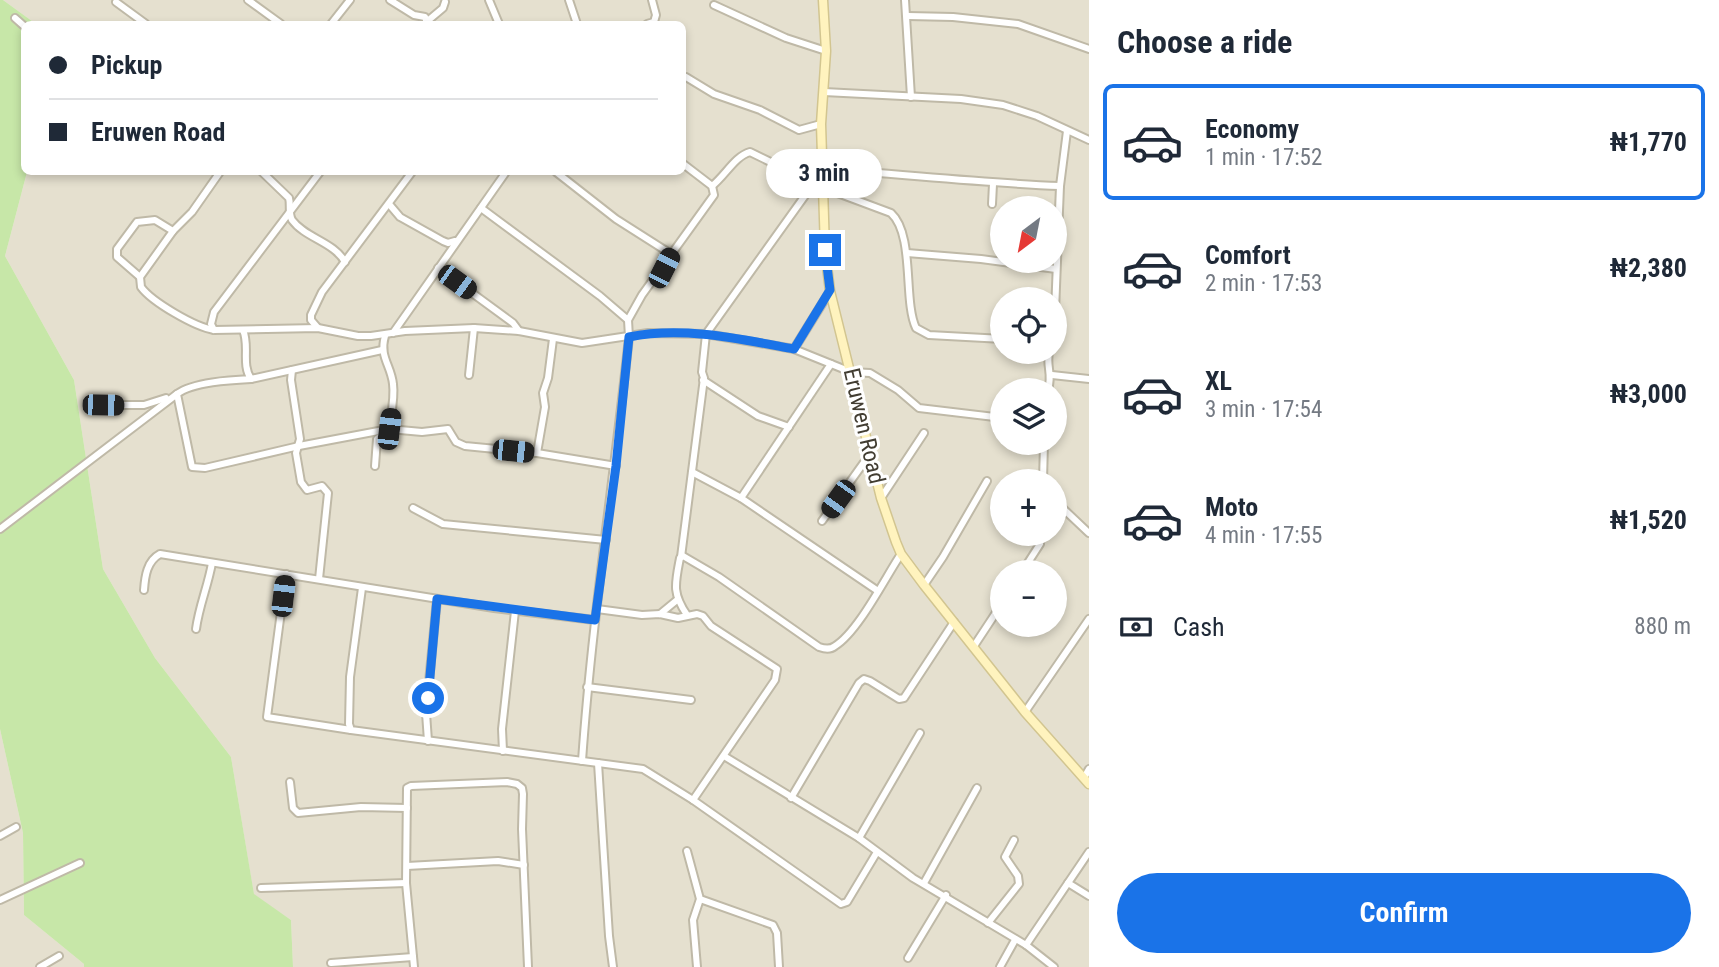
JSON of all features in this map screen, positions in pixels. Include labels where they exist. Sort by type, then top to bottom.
[{"type":"street","points":[[248,0],[277,21]]},
{"type":"street","points":[[333,21],[350,0]]},
{"type":"street","points":[[390,0],[414,15],[425,17],[425,21]]},
{"type":"street","points":[[489,0],[498,21]]},
{"type":"street","points":[[569,0],[576,21]]},
{"type":"street","points":[[652,0],[656,15],[654,21]]},
{"type":"street","name":"Eruwen Road","points":[[823,0],[825,51],[821,124],[825,250],[830,290],[881,498],[901,554],[923,585],[1025,712],[1086,781]]},
{"type":"street","points":[[905,0],[911,97]]},
{"type":"street","points":[[116,2],[142,21]]},
{"type":"street","points":[[426,21],[440,11],[445,2]]},
{"type":"street","points":[[714,5],[786,38],[825,51]]},
{"type":"street","points":[[908,16],[953,17],[1018,24],[1089,49]]},
{"type":"street","points":[[15,18],[21,23]]},
{"type":"street","points":[[686,77],[714,94],[760,110],[799,130],[821,124]]},
{"type":"street","points":[[824,92],[961,99],[1003,105],[1037,116],[1089,140]]},
{"type":"street","points":[[1060,196],[1067,131]]},
{"type":"street","points":[[712,186],[742,155],[750,152],[824,188],[891,213],[897,218],[906,253],[912,314],[916,328],[929,335],[990,338]]},
{"type":"street","points":[[582,761],[587,687],[616,466],[629,337],[628,320],[714,195],[712,186],[686,166]]},
{"type":"street","points":[[823,169],[906,174],[993,184],[1060,186]]},
{"type":"street","points":[[216,175],[192,212],[173,231],[140,277],[141,287],[151,297],[200,327],[214,330],[317,328],[358,336],[474,328],[519,331],[582,343],[648,333],[706,334],[794,349],[851,372],[870,373],[887,382],[919,408],[990,416]]},
{"type":"street","points":[[265,175],[289,198],[290,216],[295,223],[332,248],[345,262]]},
{"type":"street","points":[[214,330],[211,324],[214,312],[318,175]]},
{"type":"street","points":[[317,328],[311,320],[312,312],[322,292],[410,175]]},
{"type":"street","points":[[375,466],[377,439],[389,429],[393,381],[382,350],[389,335],[504,175]]},
{"type":"street","points":[[560,175],[616,219],[671,254]]},
{"type":"street","points":[[687,615],[677,600],[676,580],[692,472],[706,334],[814,183]]},
{"type":"street","points":[[992,196],[993,184]]},
{"type":"street","points":[[389,204],[400,217],[443,241],[447,243],[457,240]]},
{"type":"street","points":[[481,208],[600,296],[628,320]]},
{"type":"street","points":[[140,277],[117,257],[117,248],[137,222],[155,220],[173,231]]},
{"type":"street","points":[[906,253],[990,259]]},
{"type":"street","points":[[438,268],[513,323],[519,331]]},
{"type":"street","points":[[794,349],[830,290]]},
{"type":"street","points":[[469,375],[474,328]]},
{"type":"street","points":[[243,330],[246,337],[247,373],[251,379]]},
{"type":"street","points":[[537,453],[545,407],[543,393],[548,378],[553,339]]},
{"type":"street","points":[[0,529],[184,388],[251,379],[382,350]]},
{"type":"street","points":[[741,498],[831,364]]},
{"type":"street","points":[[1049,364],[1051,378]]},
{"type":"street","points":[[292,370],[291,380],[300,439],[296,453],[303,487],[307,490],[325,487],[328,493],[318,579]]},
{"type":"street","points":[[1052,375],[1089,379]]},
{"type":"street","points":[[703,380],[758,416],[789,427]]},
{"type":"street","points":[[177,394],[192,467],[205,468],[389,429],[422,432],[448,429],[456,442],[465,446],[537,453],[616,466]]},
{"type":"street","points":[[103,405],[144,405],[177,394]]},
{"type":"street","points":[[881,498],[924,433]]},
{"type":"street","points":[[822,521],[870,454]]},
{"type":"street","points":[[692,472],[741,498],[878,591]]},
{"type":"street","points":[[923,585],[943,557],[986,481]]},
{"type":"street","points":[[413,508],[450,526],[606,540]]},
{"type":"street","points":[[1067,512],[1089,533]]},
{"type":"street","points":[[144,590],[145,576],[152,560],[160,554],[362,588],[595,620]]},
{"type":"street","points":[[681,557],[686,556],[825,649],[834,648],[849,634],[901,554]]},
{"type":"street","points":[[196,629],[200,603],[212,563]]},
{"type":"street","points":[[286,574],[267,718],[643,769],[693,800],[841,904],[847,902],[877,852]]},
{"type":"street","points":[[351,730],[350,677],[362,588]]},
{"type":"street","points":[[428,741],[426,712],[437,599]]},
{"type":"street","points":[[660,614],[677,600]]},
{"type":"street","points":[[597,609],[678,618],[697,614],[777,669],[775,680],[693,800]]},
{"type":"street","points":[[503,751],[502,729],[515,611]]},
{"type":"street","points":[[1025,712],[1089,619]]},
{"type":"street","points":[[791,798],[859,683],[864,679],[870,681],[896,697],[904,698],[954,622]]},
{"type":"street","points":[[974,646],[990,622]]},
{"type":"street","points":[[587,687],[691,700]]},
{"type":"street","points":[[859,838],[920,733]]},
{"type":"street","points":[[724,756],[859,838],[1054,967]]},
{"type":"street","points":[[598,763],[609,936],[614,967]]},
{"type":"street","points":[[1086,781],[1089,769]]},
{"type":"street","points":[[290,782],[293,808],[298,813],[361,807],[407,808]]},
{"type":"street","points":[[414,967],[406,883],[407,788],[507,782],[517,784],[522,788],[523,794],[528,967]]},
{"type":"street","points":[[924,883],[977,788]]},
{"type":"street","points":[[0,836],[16,827]]},
{"type":"street","points":[[988,923],[1019,884],[1018,876],[1005,857],[1014,840]]},
{"type":"street","points":[[687,851],[700,899],[693,920],[696,967]]},
{"type":"street","points":[[1026,946],[1089,852]]},
{"type":"street","points":[[407,866],[498,861],[524,865]]},
{"type":"street","points":[[0,900],[80,863]]},
{"type":"street","points":[[261,888],[406,883]]},
{"type":"street","points":[[1068,883],[1089,897]]},
{"type":"street","points":[[908,958],[946,895]]},
{"type":"street","points":[[700,899],[773,925],[777,933],[779,967]]},
{"type":"street","points":[[1000,967],[1015,940]]},
{"type":"street","points":[[40,967],[59,956]]},
{"type":"street","points":[[331,963],[413,957]]},
{"type":"shaded area","points":[[3,0],[1089,0],[1089,967],[293,967],[291,920],[254,895],[231,757],[155,658],[103,569],[74,380],[5,256],[26,175],[686,175],[686,21],[32,21]]},
{"type":"shaded area","points":[[0,729],[23,833],[24,915],[84,964],[84,967],[0,967]]},
{"type":"green space","points":[[0,0],[3,0],[32,21],[21,21],[21,175],[26,175],[5,256],[74,380],[103,569],[155,658],[231,757],[254,894],[291,920],[293,967],[84,967],[84,964],[24,915],[23,833],[0,729]]},
{"type":"route","points":[[428,698],[437,599],[595,620],[616,466],[629,337],[648,333],[706,334],[794,349],[830,290],[825,250]]}]
